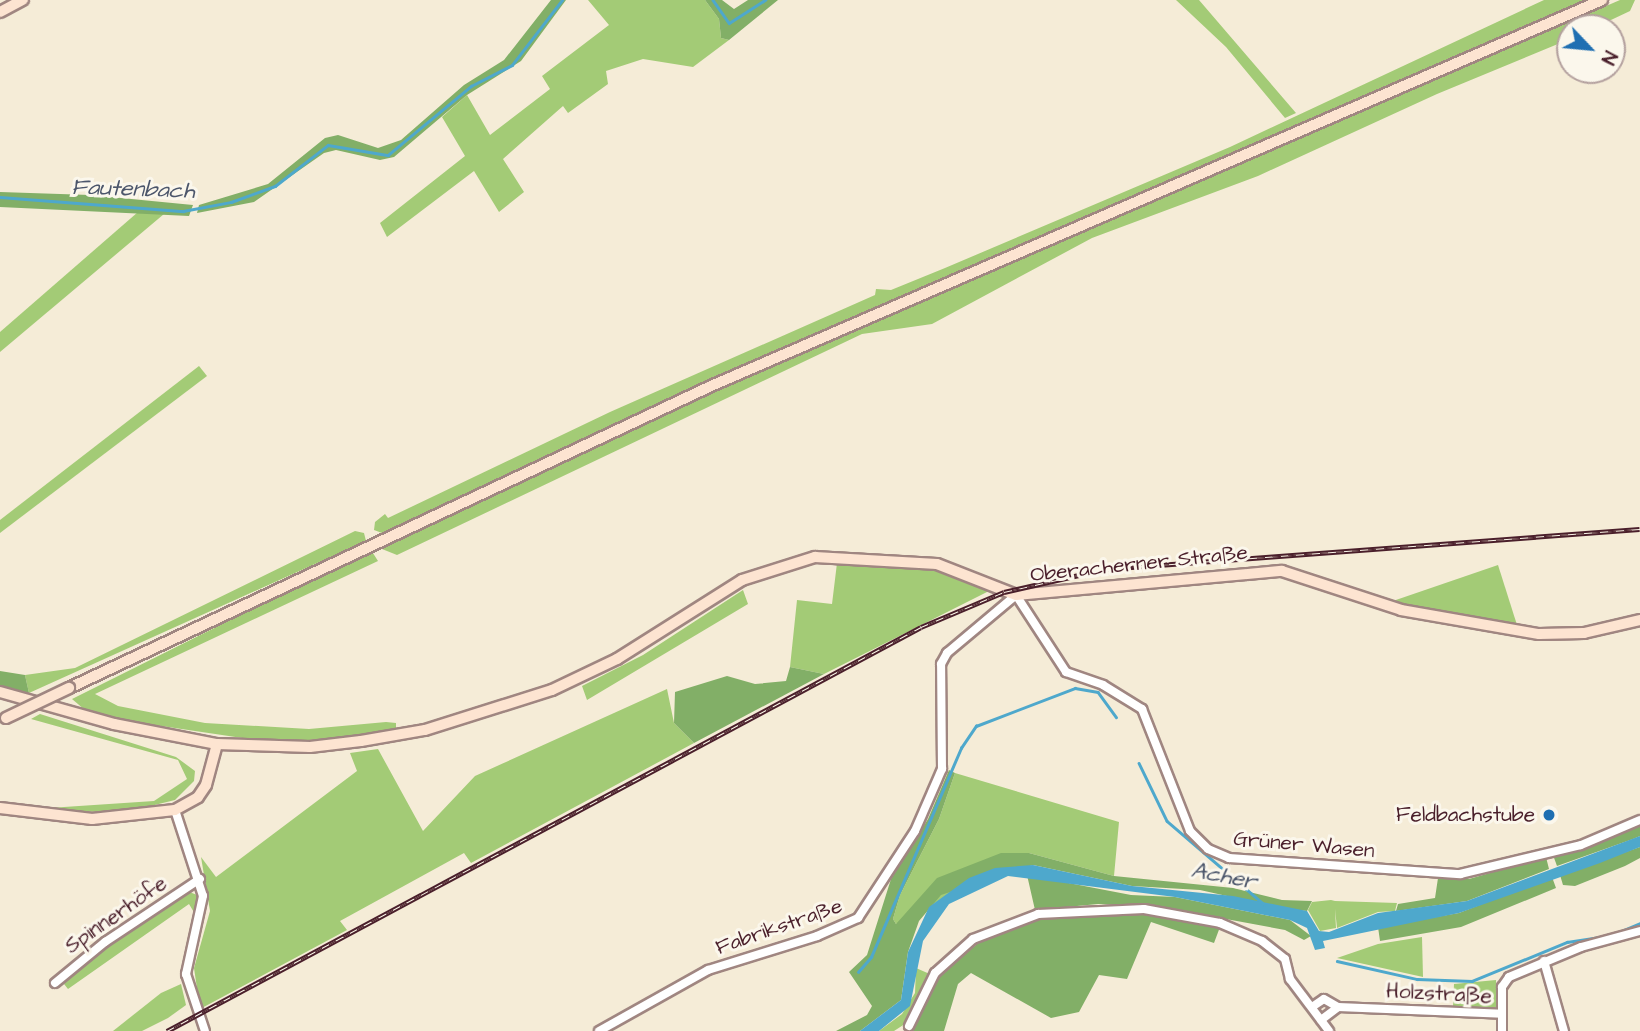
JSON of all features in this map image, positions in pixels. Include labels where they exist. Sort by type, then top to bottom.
[{"type":"main road","points":[[0,12],[23,0]]},
{"type":"main road","points":[[3,719],[711,386],[1602,0]]},
{"type":"main road","name":"Oberacherner Straße","points":[[0,692],[114,724],[217,744],[310,747],[361,741],[425,730],[552,690],[617,659],[742,580],[794,561],[839,556],[928,562],[1016,595],[1282,571],[1401,610],[1539,634],[1584,633],[1640,620]]},
{"type":"main road","points":[[0,808],[92,819],[175,810],[198,797],[206,785],[217,744]]},
{"type":"street","name":"Grüner Wasen","points":[[1016,595],[1066,672],[1103,685],[1142,709],[1190,831],[1208,849],[1229,858],[1460,874],[1581,845],[1640,820]]},
{"type":"street","name":"Fabrikstraße","points":[[599,1031],[708,970],[858,918],[915,831],[942,769],[941,664],[947,653],[1016,595]]},
{"type":"street","points":[[175,810],[200,879],[203,896],[186,974],[205,1031]]},
{"type":"street","name":"Spinnerhöfe","points":[[55,983],[105,942],[200,879]]},
{"type":"street","points":[[909,1026],[935,974],[973,939],[1038,914],[1144,909],[1220,923],[1262,941],[1285,959],[1290,979],[1329,1031]]},
{"type":"street","name":"Holzstraße","points":[[1312,1007],[1324,999],[1338,1006],[1502,1014],[1504,980],[1544,961],[1640,931]]},
{"type":"street","points":[[1544,961],[1564,1031]]},
{"type":"street","points":[[1321,1020],[1338,1006]]},
{"type":"street","points":[[1502,1014],[1502,1031]]},
{"type":"green space","points":[[551,0],[566,0],[521,61],[467,95],[394,157],[380,160],[336,150],[324,153],[254,202],[197,213],[199,205],[268,184],[325,138],[338,135],[378,148],[401,140],[464,85],[504,60]]},
{"type":"green space","points":[[588,0],[705,0],[719,19],[721,38],[729,40],[693,67],[643,59],[606,71],[608,84],[568,113],[563,106],[503,159],[524,192],[499,212],[474,171],[387,237],[380,223],[465,156],[442,117],[467,95],[490,135],[550,89],[542,76],[609,25]]},
{"type":"green space","points":[[705,0],[722,0],[734,9],[748,0],[778,0],[729,40],[721,38],[719,19]]},
{"type":"green space","points":[[1176,0],[1199,0],[1296,113],[1285,118],[1226,47]]},
{"type":"green space","points":[[1544,0],[1587,0],[726,375],[382,533],[374,530],[375,522],[385,514],[388,518],[610,412],[875,295],[876,289],[891,290],[1230,147]]},
{"type":"green space","points":[[1620,0],[1635,0],[1630,11],[1624,14],[1588,14]]},
{"type":"green space","points":[[1556,28],[1556,45],[1437,94],[1258,176],[1092,238],[932,324],[862,334],[397,555],[382,549],[384,544],[726,386]]},
{"type":"green space","points":[[0,192],[90,195],[193,205],[189,216],[0,207]]},
{"type":"green space","points":[[138,212],[164,214],[0,352],[0,332]]},
{"type":"green space","points":[[199,366],[207,376],[0,533],[0,520]]},
{"type":"green space","points":[[355,531],[364,533],[366,541],[29,693],[25,675],[75,668]]},
{"type":"green space","points":[[371,550],[378,561],[95,694],[118,706],[205,723],[309,729],[386,722],[396,723],[396,731],[300,741],[249,739],[121,720],[85,710],[72,699]]},
{"type":"green space","points":[[837,563],[940,571],[989,591],[824,674],[790,667],[797,600],[832,604]]},
{"type":"green space","points":[[1498,565],[1517,625],[1390,602]]},
{"type":"green space","points":[[743,590],[748,604],[587,700],[582,686],[643,655]]},
{"type":"green space","points":[[790,667],[824,674],[694,743],[674,723],[675,692],[727,676],[755,684],[786,681]]},
{"type":"green space","points":[[0,671],[25,675],[29,693],[0,688]]},
{"type":"green space","points":[[667,689],[674,723],[694,743],[471,863],[464,853],[340,921],[347,930],[200,1009],[194,968],[210,911],[201,857],[216,877],[357,771],[350,753],[378,749],[423,831],[475,776]]},
{"type":"green space","points":[[40,714],[176,757],[195,771],[194,781],[175,800],[122,813],[34,809],[154,801],[187,779],[178,760],[31,719]]},
{"type":"green space","points":[[949,770],[955,773],[939,819],[900,895],[893,919],[896,924],[937,878],[1001,853],[1029,853],[1114,876],[1233,888],[1282,900],[1312,901],[1307,911],[1281,908],[1200,890],[1132,886],[1033,865],[941,895],[919,921],[908,952],[901,1000],[860,1031],[836,1031],[867,1015],[872,1006],[849,972],[867,955],[891,879],[928,819]]},
{"type":"green space","points":[[955,773],[1119,822],[1114,876],[1029,853],[896,924],[893,919],[900,895],[939,819]]},
{"type":"green space","points":[[1640,822],[1640,836],[1557,866],[1553,855]]},
{"type":"green space","points":[[1640,847],[1640,858],[1625,866],[1575,886],[1563,885],[1560,875]]},
{"type":"green space","points":[[1546,857],[1549,869],[1467,901],[1396,911],[1398,904],[1435,898],[1438,878],[1469,879]]},
{"type":"green space","points":[[1027,875],[1131,895],[1175,897],[1290,920],[1311,936],[1304,940],[1285,930],[1161,907],[1098,904],[1035,910]]},
{"type":"green space","points":[[1552,877],[1556,888],[1461,927],[1380,941],[1378,927],[1459,913]]},
{"type":"green space","points":[[187,891],[197,895],[195,914],[189,904],[68,989],[64,984],[68,973]]},
{"type":"green space","points":[[1331,900],[1397,903],[1395,911],[1378,912],[1337,928],[1335,909],[1336,928],[1320,931],[1308,910],[1312,902]]},
{"type":"green space","points":[[1095,912],[1173,915],[1220,927],[1214,943],[1151,922],[1127,979],[1099,975],[1079,1012],[1051,1018],[971,973],[958,984],[944,1031],[913,1031],[936,977],[981,941],[1036,919]]},
{"type":"green space","points":[[1422,937],[1423,977],[1337,958],[1378,944]]},
{"type":"green space","points":[[916,968],[932,975],[908,1022],[894,1031],[879,1031],[902,1014],[915,993]]},
{"type":"green space","points":[[1496,980],[1496,1007],[1453,1007],[1454,984]]},
{"type":"green space","points":[[181,984],[186,1005],[168,1018],[142,1031],[113,1031],[161,993]]},
{"type":"water","points":[[1640,836],[1640,847],[1459,913],[1323,941],[1325,948],[1315,950],[1307,928],[1290,920],[1175,897],[1008,876],[949,904],[923,941],[910,1006],[879,1031],[860,1031],[901,1000],[908,952],[929,907],[969,878],[995,868],[1033,865],[1132,886],[1233,896],[1307,911],[1319,931],[1329,932],[1378,913],[1467,901]]},
{"type":"waterway","name":"Fautenbach","points":[[0,197],[183,211],[231,202],[275,186],[328,145],[388,155],[471,86],[512,65],[562,0]]},
{"type":"waterway","name":"Fautenbach","points":[[713,0],[729,23],[765,0]]},
{"type":"waterway","points":[[858,972],[871,957],[961,748],[976,726],[1075,688],[1098,692],[1116,717]]},
{"type":"waterway","name":"Acher","points":[[1139,763],[1167,821],[1264,904]]},
{"type":"waterway","points":[[1337,961],[1417,979],[1472,981],[1567,942],[1612,935],[1640,923]]},
{"type":"railway","points":[[167,1031],[921,627],[1004,592],[1105,569],[1640,529]]},
{"type":"place","name":"Feldbachstube","points":[[1549,815]]}]
